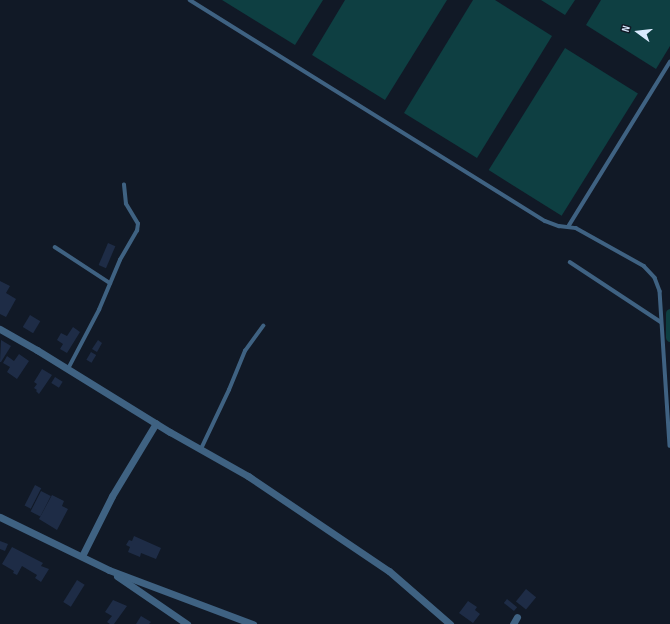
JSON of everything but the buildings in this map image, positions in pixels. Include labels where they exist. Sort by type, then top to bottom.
[{"type":"street","points":[[0,329],[156,423],[248,476],[389,571],[450,624]]},
{"type":"street","points":[[82,556],[112,496],[156,423]]},
{"type":"street","points":[[0,517],[109,570],[253,624]]},
{"type":"street","points":[[109,570],[187,624]]},
{"type":"street","points":[[513,624],[517,617]]},
{"type":"lane","points":[[190,0],[545,221],[559,226],[576,228],[644,266],[655,278],[660,291],[670,446]]},
{"type":"lane","points":[[568,227],[670,62]]},
{"type":"lane","points":[[68,369],[99,310],[120,260],[137,231],[138,224],[126,204],[124,185]]},
{"type":"lane","points":[[55,247],[110,283]]},
{"type":"lane","points":[[570,262],[661,322]]},
{"type":"lane","points":[[201,448],[229,390],[245,352],[263,326]]},
{"type":"shaded area","points":[[222,0],[323,0],[295,45]]},
{"type":"shaded area","points":[[345,0],[447,0],[385,100],[312,55]]},
{"type":"shaded area","points":[[473,0],[495,0],[552,36],[477,158],[404,113]]},
{"type":"shaded area","points":[[541,0],[575,0],[565,15]]},
{"type":"shaded area","points":[[601,0],[670,0],[670,46],[656,69],[586,25]]},
{"type":"shaded area","points":[[565,48],[638,94],[562,216],[489,170]]},
{"type":"waterway","points":[[670,313],[670,337]]}]
